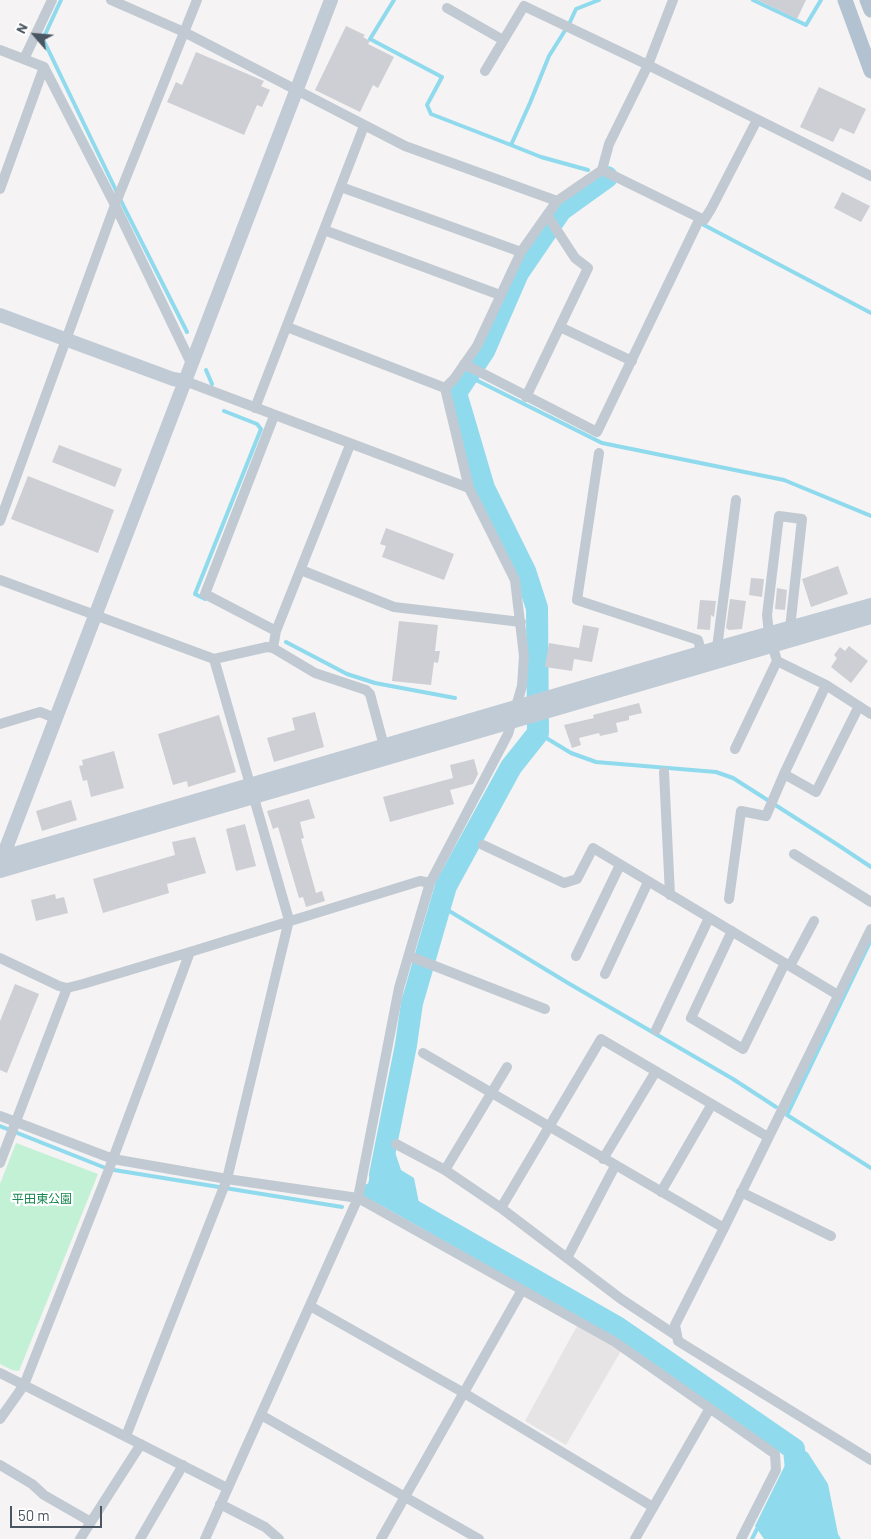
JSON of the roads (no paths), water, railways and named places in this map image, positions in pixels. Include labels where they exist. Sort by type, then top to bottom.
[{"type":"main road","points":[[845,0],[871,71]]},
{"type":"main road","points":[[867,0],[871,10]]},
{"type":"street","points":[[24,59],[52,0]]},
{"type":"street","points":[[111,0],[184,32],[405,146],[557,201]]},
{"type":"street","points":[[0,521],[116,203],[196,0]]},
{"type":"street","points":[[1,862],[331,0]]},
{"type":"street","points":[[445,388],[469,367],[521,252],[550,221],[557,201],[602,170],[609,144],[648,64],[673,0]]},
{"type":"street","points":[[485,71],[524,6],[648,64],[871,176]]},
{"type":"street","points":[[447,8],[504,40]]},
{"type":"street","points":[[0,50],[44,68],[116,203],[192,362]]},
{"type":"street","points":[[0,189],[44,68]]},
{"type":"street","points":[[602,170],[704,220],[757,120]]},
{"type":"street","points":[[255,408],[364,126]]},
{"type":"street","points":[[341,187],[521,252]]},
{"type":"street","points":[[469,367],[597,432],[700,218]]},
{"type":"street","points":[[526,397],[588,268],[575,258],[550,221]]},
{"type":"street","points":[[324,230],[500,295]]},
{"type":"street","points":[[0,315],[173,379],[185,381],[469,488]]},
{"type":"street","points":[[560,326],[632,361]]},
{"type":"street","points":[[287,327],[445,388]]},
{"type":"street","points":[[205,1539],[358,1198],[399,988],[412,957],[430,883],[508,734],[522,686],[524,656],[515,580],[469,488],[445,388]]},
{"type":"street","points":[[274,416],[205,594],[276,631]]},
{"type":"street","points":[[273,648],[276,631],[350,444]]},
{"type":"street","points":[[599,453],[577,600],[698,640],[703,659]]},
{"type":"street","points":[[717,648],[736,500]]},
{"type":"street","points":[[735,749],[777,661],[767,615],[779,516],[802,519],[790,628]]},
{"type":"street","points":[[301,570],[394,607],[521,622]]},
{"type":"street","points":[[0,580],[214,659],[267,646],[273,648],[315,673],[366,690],[370,694],[384,746]]},
{"type":"street","points":[[1,862],[252,791],[511,723],[703,659],[717,648],[771,640],[790,628],[871,605]]},
{"type":"street","points":[[252,791],[384,746],[552,696],[703,659],[771,640],[871,618]]},
{"type":"street","points":[[126,1436],[225,1184],[289,920],[214,659]]},
{"type":"street","points":[[777,661],[826,685],[871,714]]},
{"type":"street","points":[[729,900],[741,811],[766,816],[826,685]]},
{"type":"street","points":[[784,774],[816,792],[859,706]]},
{"type":"street","points":[[0,724],[40,712],[55,718]]},
{"type":"street","points":[[664,772],[670,895]]},
{"type":"street","points":[[482,845],[564,883],[577,879],[593,848],[838,995]]},
{"type":"street","points":[[794,854],[871,902]]},
{"type":"street","points":[[576,956],[620,865]]},
{"type":"street","points":[[0,958],[67,988],[420,881],[430,883]]},
{"type":"street","points":[[605,974],[648,882]]},
{"type":"street","points":[[656,1030],[709,918]]},
{"type":"street","points":[[732,932],[691,1018],[743,1049],[787,965],[814,921]]},
{"type":"street","points":[[871,928],[675,1325],[678,1341],[871,1460]]},
{"type":"street","points":[[0,1419],[24,1385],[110,1165],[190,952]]},
{"type":"street","points":[[412,957],[545,1009]]},
{"type":"street","points":[[0,1163],[67,988]]},
{"type":"street","points":[[501,1208],[601,1039],[768,1137]]},
{"type":"street","points":[[423,1053],[549,1128],[724,1228]]},
{"type":"street","points":[[445,1170],[507,1067]]},
{"type":"street","points":[[603,1159],[656,1071]]},
{"type":"street","points":[[661,1192],[712,1104]]},
{"type":"street","points":[[0,1116],[13,1128],[110,1165],[225,1184],[358,1198],[615,1342],[776,1454],[776,1470],[742,1539]]},
{"type":"street","points":[[396,1144],[445,1170],[501,1208],[620,1299],[677,1336]]},
{"type":"street","points":[[567,1258],[615,1166]]},
{"type":"street","points":[[741,1192],[831,1236]]},
{"type":"street","points":[[381,1539],[522,1290]]},
{"type":"street","points":[[310,1306],[464,1393],[653,1507]]},
{"type":"street","points":[[0,1373],[227,1488]]},
{"type":"street","points":[[635,1539],[710,1408]]},
{"type":"street","points":[[261,1415],[479,1539]]},
{"type":"street","points":[[80,1539],[141,1444]]},
{"type":"street","points":[[0,1465],[32,1484],[44,1495],[91,1522]]},
{"type":"street","points":[[140,1539],[183,1465]]},
{"type":"street","points":[[220,1504],[265,1528],[279,1539]]},
{"type":"water","points":[[378,1143],[393,1146],[401,1170],[414,1178],[419,1203],[411,1222],[372,1200],[366,1192]]},
{"type":"water","points":[[797,1445],[808,1453],[828,1484],[838,1534],[841,1539],[764,1539],[755,1526],[790,1455]]},
{"type":"waterway","points":[[61,0],[43,39],[187,332]]},
{"type":"waterway","points":[[394,0],[370,39],[442,77],[427,105],[431,114],[511,145]]},
{"type":"waterway","points":[[570,22],[576,9],[599,0]]},
{"type":"waterway","points":[[753,0],[806,25],[821,0]]},
{"type":"waterway","points":[[566,29],[549,56],[511,145],[541,157],[588,170]]},
{"type":"waterway","points":[[380,1175],[406,1045],[412,1003],[446,886],[511,767],[538,733],[537,608],[525,571],[484,488],[456,393],[484,351],[518,273],[561,210],[607,177]]},
{"type":"waterway","points":[[704,225],[871,313]]},
{"type":"waterway","points":[[206,370],[212,384]]},
{"type":"waterway","points":[[468,376],[602,443],[784,480],[871,516]]},
{"type":"waterway","points":[[205,599],[195,594],[261,429],[257,424],[224,411]]},
{"type":"waterway","points":[[286,642],[347,674],[375,683],[455,698]]},
{"type":"waterway","points":[[538,733],[571,753],[596,762],[716,772],[733,778],[871,867]]},
{"type":"waterway","points":[[441,906],[568,983],[733,1079],[776,1107]]},
{"type":"waterway","points":[[871,940],[787,1115],[871,1168]]},
{"type":"waterway","points":[[0,1126],[108,1169],[342,1207]]},
{"type":"waterway","points":[[369,1195],[378,1191],[617,1327],[794,1449],[797,1480]]},
{"type":"waterway","points":[[752,1539],[757,1529],[761,1528]]},
{"type":"park label","name":"平田東公園","points":[[42,1199]]}]
